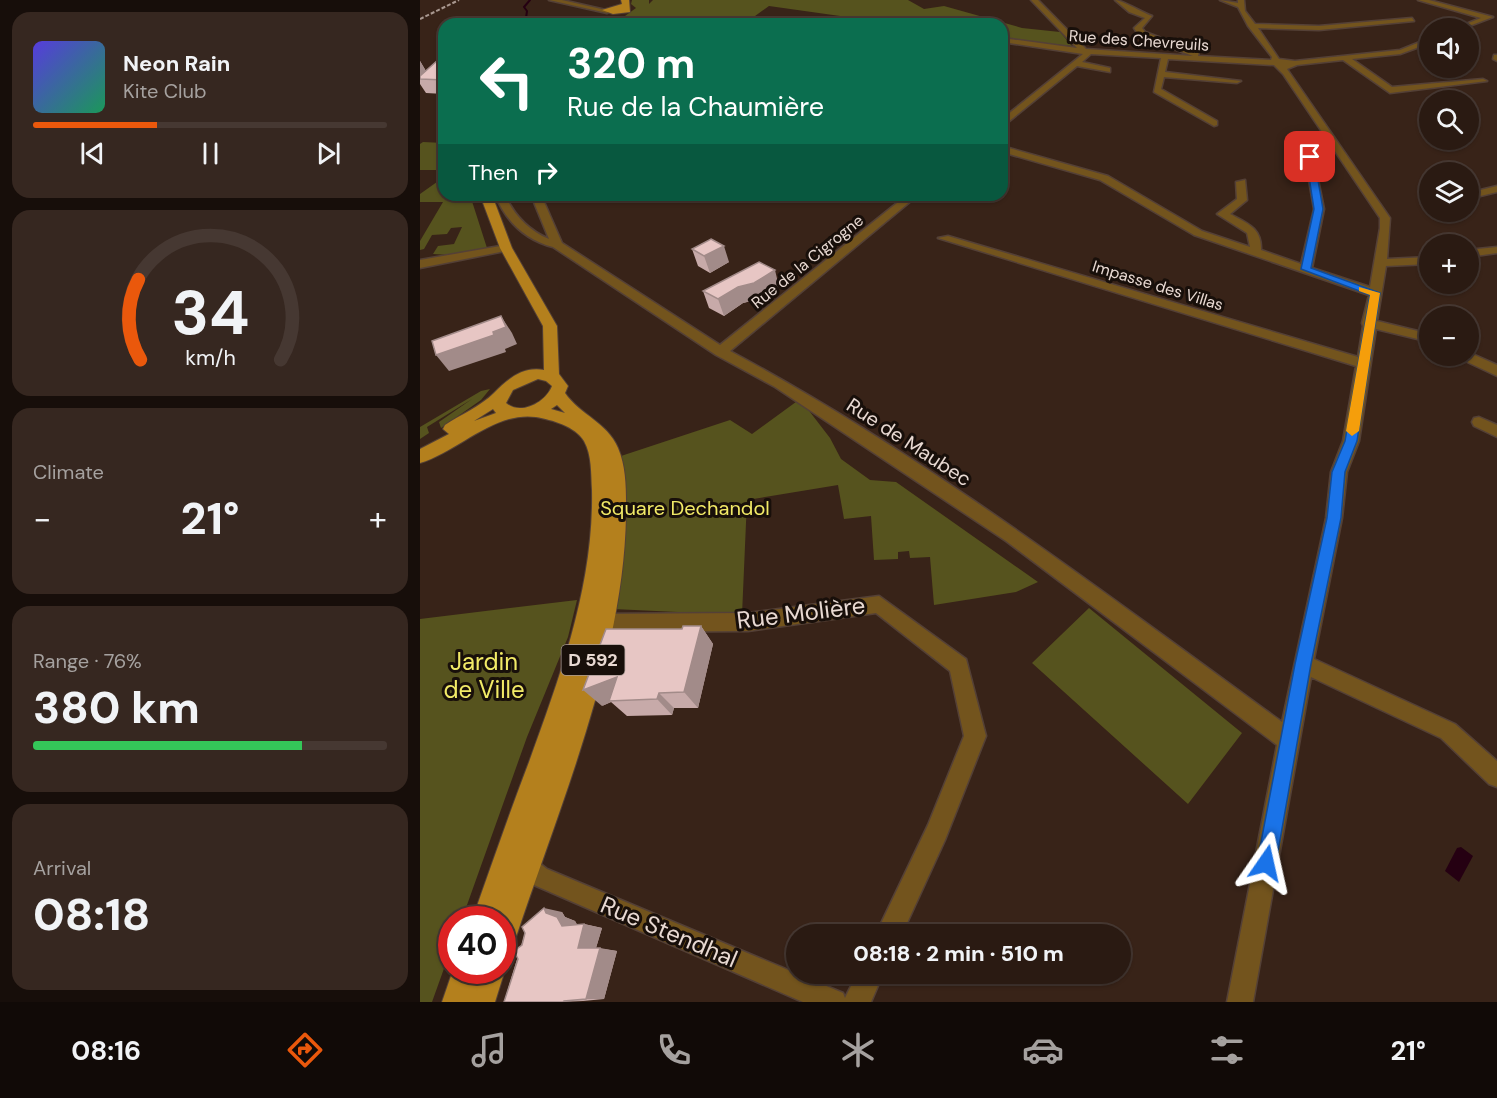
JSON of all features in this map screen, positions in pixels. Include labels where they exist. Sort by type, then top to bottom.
[{"type":"main road","points":[[612,18],[613,14],[610,9],[624,4]]},
{"type":"main road","points":[[613,18],[624,4]]},
{"type":"main road","points":[[420,457],[481,425],[512,413],[533,411],[552,401],[555,385],[550,326],[506,248],[488,201]]},
{"type":"main road","points":[[512,413],[503,410],[498,404],[499,397],[504,389],[520,379],[551,344]]},
{"type":"main road","points":[[520,379],[538,374],[555,385]]},
{"type":"main road","name":"D 592","points":[[508,906],[515,866],[595,623],[617,534],[614,459],[600,432],[569,407],[555,385]]},
{"type":"main road","points":[[420,447],[499,397]]},
{"type":"main road","name":"D 592","points":[[533,411],[560,417],[587,433],[599,462],[601,526],[595,623]]},
{"type":"main road","name":"D 592","points":[[493,906],[515,866]]},
{"type":"main road","points":[[456,1002],[462,984]]},
{"type":"main road","points":[[481,1002],[487,984]]},
{"type":"street","points":[[552,0],[594,9],[610,9]]},
{"type":"street","points":[[1008,120],[1087,54],[1034,0]]},
{"type":"street","points":[[1118,0],[1131,11],[1150,16],[1138,28],[1142,34],[1181,47],[1208,60]]},
{"type":"street","points":[[1223,0],[1240,2],[1252,26],[1276,57],[1277,63],[1295,85],[1385,218],[1382,262],[1368,323],[1351,441],[1339,472],[1334,518],[1303,664],[1240,1002]]},
{"type":"street","points":[[1421,0],[1486,17],[1497,16]]},
{"type":"street","points":[[1479,23],[1486,17]]},
{"type":"street","points":[[1252,26],[1319,28],[1412,20]]},
{"type":"street","name":"Rue des Chevreuils","points":[[1008,41],[1084,51],[1277,63],[1400,52],[1419,46]]},
{"type":"street","points":[[1267,47],[1293,63],[1295,85]]},
{"type":"street","points":[[1165,57],[1157,90],[1214,123]]},
{"type":"street","points":[[1342,57],[1390,90],[1454,86],[1484,81]]},
{"type":"street","points":[[1098,80],[1111,61]]},
{"type":"street","points":[[1075,63],[1107,70]]},
{"type":"street","points":[[1161,74],[1237,81]]},
{"type":"street","points":[[1008,114],[1014,115]]},
{"type":"street","points":[[1008,151],[1104,178],[1198,232],[1375,293]]},
{"type":"street","points":[[1306,269],[1319,209],[1310,157]]},
{"type":"street","points":[[1241,182],[1242,200],[1222,214],[1254,232],[1257,238],[1255,251]]},
{"type":"street","points":[[1479,194],[1497,189]]},
{"type":"street","name":"Rue de Maubec","points":[[503,201],[514,220],[528,232],[558,245],[721,352],[780,384],[1012,536],[1290,741]]},
{"type":"street","points":[[539,201],[558,245]]},
{"type":"street","name":"Rue de la Cigrogne","points":[[721,352],[906,201]]},
{"type":"street","name":"Impasse des Villas","points":[[944,238],[1362,363]]},
{"type":"street","points":[[420,264],[506,248]]},
{"type":"street","points":[[1479,252],[1497,250]]},
{"type":"street","points":[[1382,262],[1419,261]]},
{"type":"street","points":[[1368,323],[1419,335]]},
{"type":"street","points":[[1479,362],[1497,371]]},
{"type":"street","points":[[1479,422],[1497,432]]},
{"type":"street","name":"Rue Molière","points":[[595,623],[748,622],[879,604],[959,666],[975,736],[937,832],[894,924]]},
{"type":"street","points":[[1303,664],[1448,730],[1497,776]]},
{"type":"street","name":"Rue Stendhal","points":[[515,866],[834,1002]]},
{"type":"street","points":[[857,1002],[865,984]]},
{"type":"green space","points":[[632,0],[649,0],[649,4],[653,0],[908,0],[924,9],[944,6],[987,18],[854,18],[769,6],[752,18],[640,18],[625,16],[636,8],[631,4]]},
{"type":"green space","points":[[1008,24],[1060,32],[1072,46],[1008,40]]},
{"type":"green space","points":[[438,143],[438,170],[420,170],[420,144]]},
{"type":"green space","points":[[438,181],[438,201],[472,201],[487,248],[450,255],[433,254],[438,246],[454,244],[462,227],[451,228],[447,234],[432,235],[424,249],[420,250],[420,241],[443,202],[420,202],[420,194]]},
{"type":"green space","points":[[490,389],[481,400],[441,428],[439,422],[472,399],[427,427],[429,433],[420,439],[420,427],[481,391]]},
{"type":"green space","name":"Square Dechandol","points":[[800,399],[830,438],[841,459],[870,480],[896,482],[1038,582],[1016,592],[934,605],[930,557],[910,558],[909,551],[898,552],[898,559],[874,560],[871,516],[844,519],[838,485],[747,500],[742,615],[613,609],[624,493],[621,456],[730,420],[752,434]]},
{"type":"green space","name":"Jardin de Ville","points":[[577,600],[568,637],[527,737],[467,906],[438,906],[438,984],[432,1002],[420,1002],[420,619]]},
{"type":"green space","points":[[1089,608],[1242,733],[1188,804],[1032,663]]},
{"type":"shaded area","points":[[1461,847],[1473,856],[1459,882],[1445,871],[1457,848]]},
{"type":"building","points":[[438,60],[438,80],[420,79],[420,76]]},
{"type":"building","points":[[711,239],[724,246],[704,256],[692,249]]},
{"type":"building","points":[[759,262],[775,270],[754,283],[738,287],[718,299],[703,291]]},
{"type":"building","points":[[501,316],[506,327],[493,332],[494,335],[436,355],[432,341]]},
{"type":"building","points":[[683,626],[701,626],[684,692],[659,693],[657,699],[609,701],[617,677],[583,690],[606,629],[682,629]]},
{"type":"building","points":[[544,908],[546,913],[557,917],[562,926],[584,924],[578,948],[600,948],[586,999],[563,1002],[504,1002],[510,984],[516,984],[518,959],[516,950],[522,945],[525,933],[522,927]]},
{"type":"waterway","points":[[526,18],[527,11],[524,7],[530,0]]},
{"type":"railway","points":[[420,19],[459,0]]},
{"type":"slow traffic","points":[[1352,431],[1368,323],[1375,293],[1363,289]]},
{"type":"route","points":[[1266,863],[1303,664],[1334,518],[1339,472],[1351,441],[1368,323],[1375,293],[1306,269],[1319,209],[1310,157]]}]
